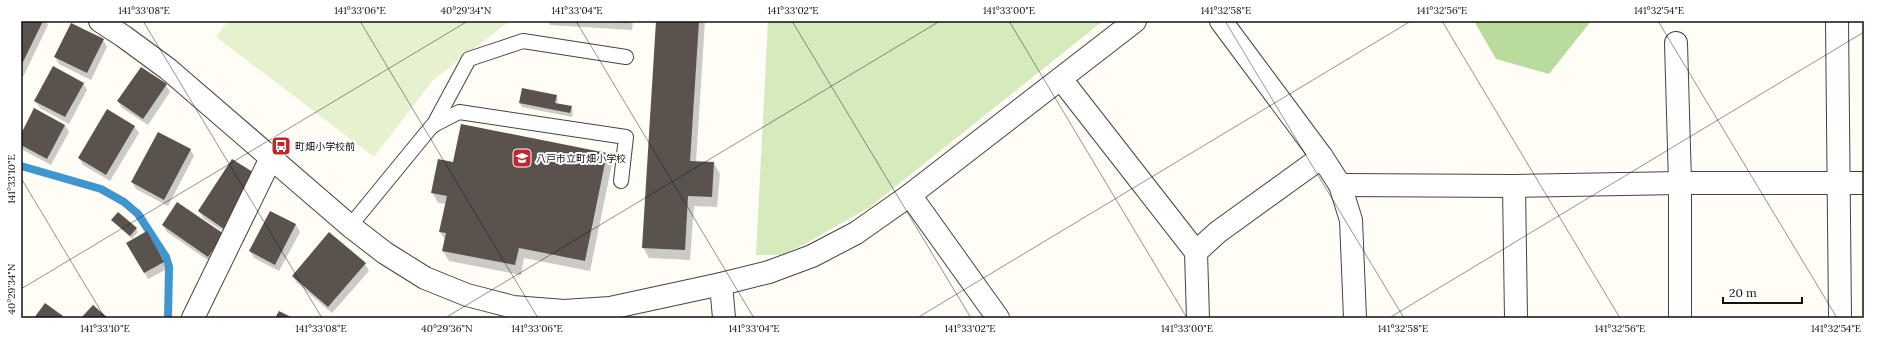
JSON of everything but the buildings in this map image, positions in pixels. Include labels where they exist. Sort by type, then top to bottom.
[{"type":"street","points":[[100,21],[168,69],[350,226],[385,253],[425,278],[467,296],[513,307],[564,311],[610,308],[721,284],[769,272],[812,256],[856,233],[910,195],[1135,21]]},
{"type":"street","points":[[1221,21],[1322,157],[1340,185],[1351,220],[1355,318]]},
{"type":"street","points":[[1836,21],[1840,318]]},
{"type":"street","points":[[1676,43],[1680,184],[1680,318]]},
{"type":"street","points":[[1061,79],[1196,252],[1198,318]]},
{"type":"street","points":[[1196,252],[1218,232],[1322,157]]},
{"type":"street","points":[[193,318],[271,158]]},
{"type":"street","points":[[1340,185],[1514,186],[1864,183]]},
{"type":"street","points":[[1514,186],[1516,318]]},
{"type":"street","points":[[910,195],[998,318]]},
{"type":"street","points":[[721,284],[724,318]]},
{"type":"lane","points":[[350,226],[432,126],[469,59],[523,41],[626,57]]},
{"type":"lane","points":[[432,126],[459,112],[626,136],[621,181]]},
{"type":"green space","points":[[228,21],[510,21],[433,80],[374,157],[216,37]]},
{"type":"green space","points":[[768,21],[1103,21],[870,207],[803,245],[781,255],[756,255]]},
{"type":"green space","points":[[1474,21],[1591,21],[1549,74],[1496,59]]},
{"type":"waterway","points":[[21,166],[101,189],[124,202],[138,214],[166,257],[169,267],[168,318]]},
{"type":"place","name":"町畑小学校前","points":[[281,146]]},
{"type":"place","name":"八戸市立町畑小学校","points":[[522,158]]}]
